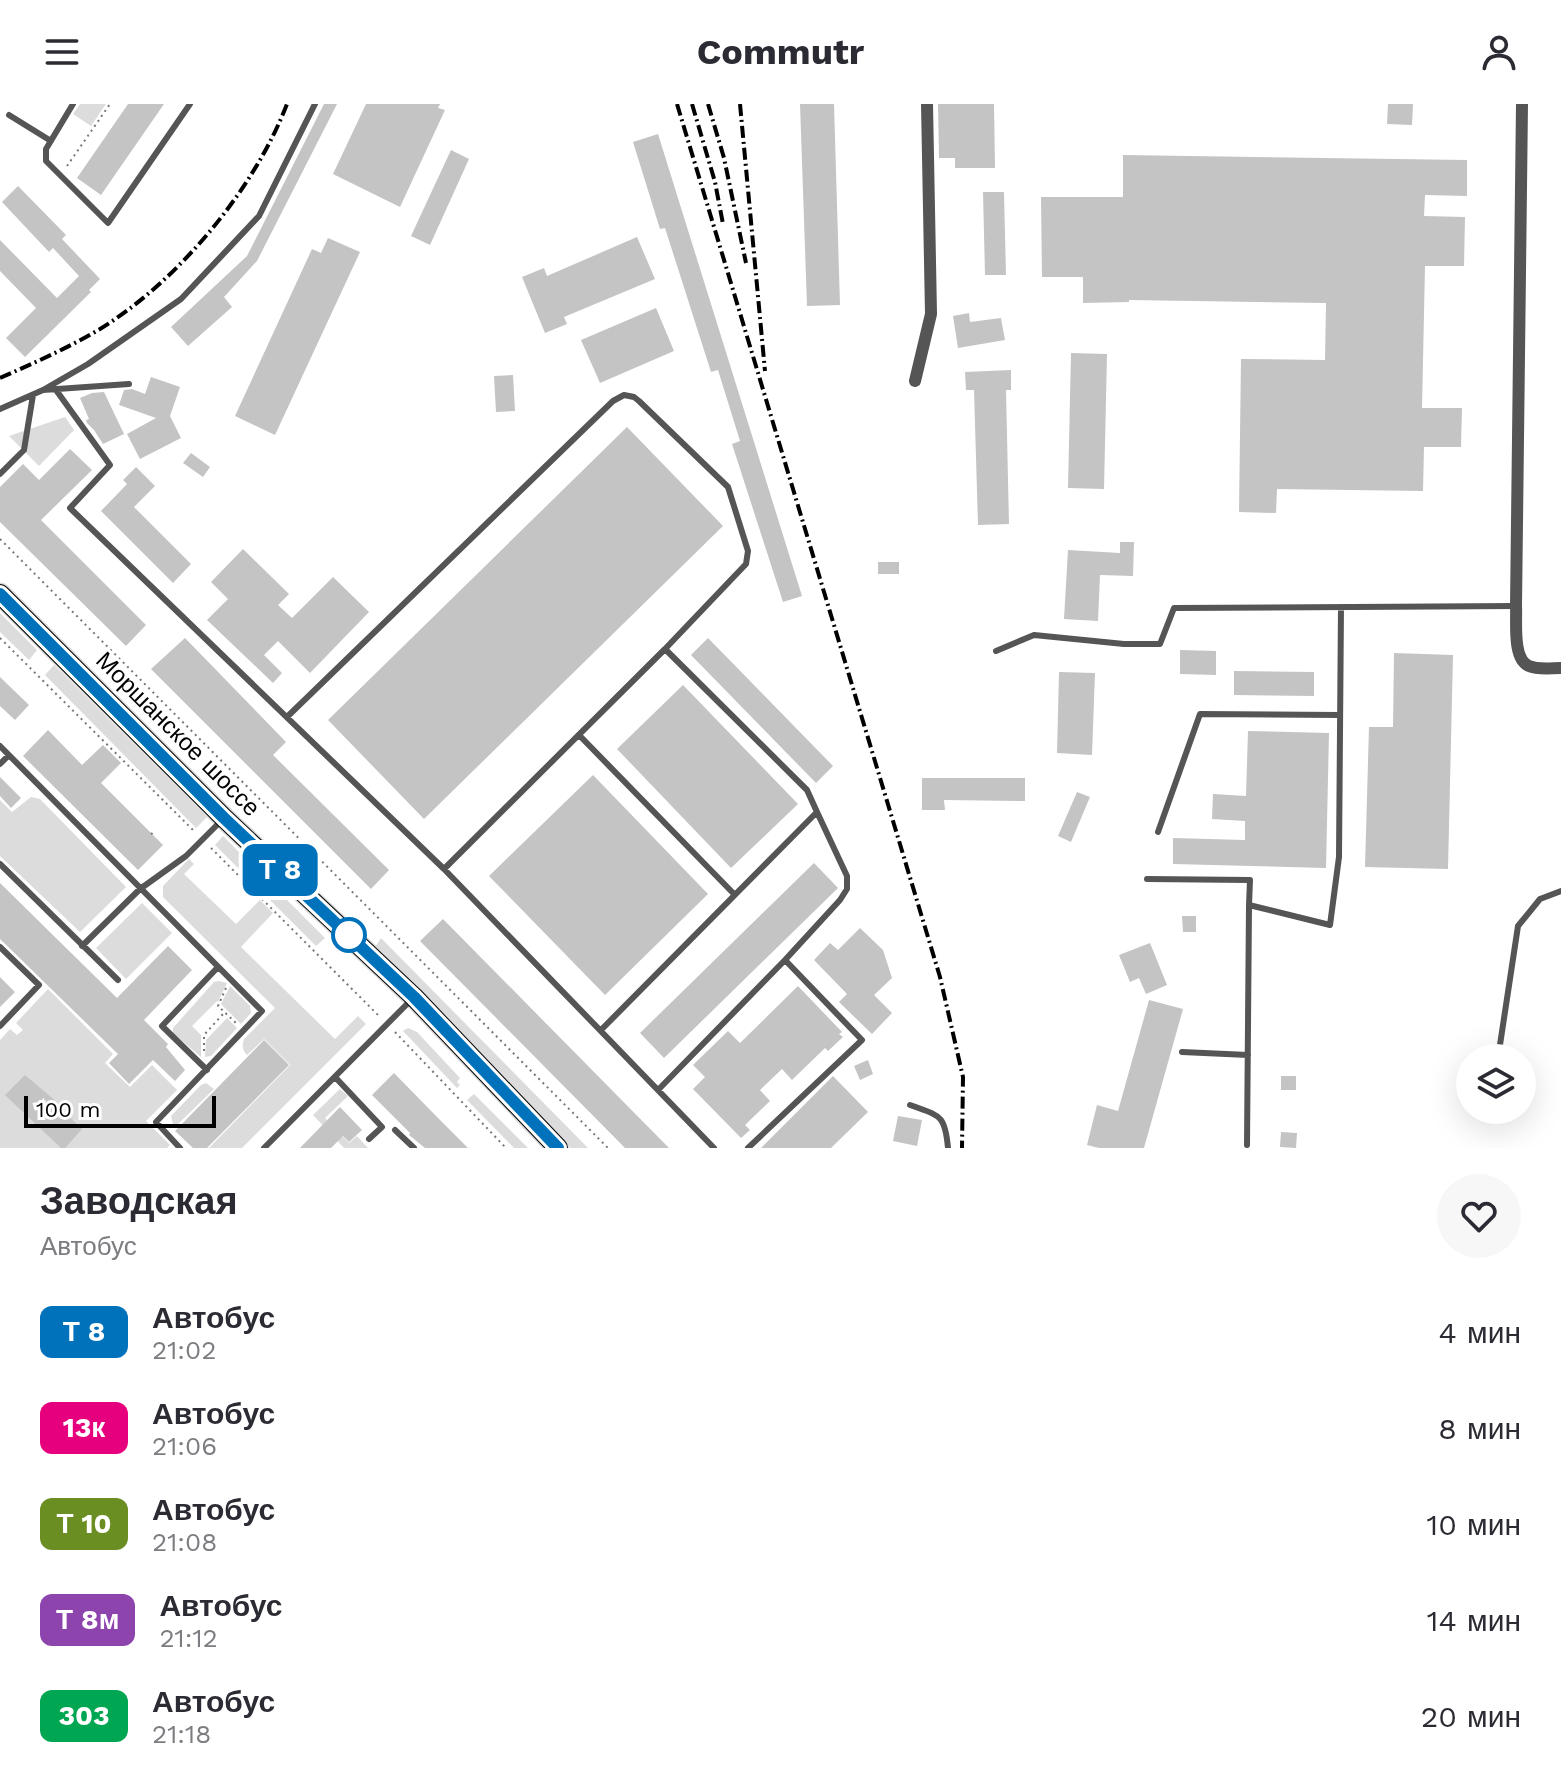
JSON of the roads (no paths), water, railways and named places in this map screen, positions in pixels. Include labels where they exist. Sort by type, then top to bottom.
[{"type":"main road","name":"Моршанское шоссе","points":[[0,594],[224,818],[414,997],[558,1148]]},
{"type":"street","points":[[915,381],[931,314],[927,104]]},
{"type":"street","points":[[1522,104],[1516,606],[1519,657],[1532,668],[1561,668]]},
{"type":"lane","points":[[73,104],[46,149],[46,161],[108,223],[190,104]]},
{"type":"lane","points":[[0,409],[43,390],[88,364],[181,299],[259,216],[315,104]]},
{"type":"lane","points":[[9,115],[51,141]]},
{"type":"lane","points":[[43,390],[129,384]]},
{"type":"lane","points":[[56,390],[110,465],[70,508],[444,869],[714,1148]]},
{"type":"lane","points":[[0,474],[24,450],[33,395]]},
{"type":"lane","points":[[288,716],[613,401],[624,395],[639,401],[728,487],[748,551],[746,564],[444,869]]},
{"type":"lane","points":[[996,651],[1034,635],[1124,644],[1160,644],[1174,608],[1516,606]]},
{"type":"lane","points":[[1249,905],[1330,925],[1339,857],[1341,607]]},
{"type":"lane","points":[[658,1090],[785,960],[847,889],[847,876],[807,790],[665,649]]},
{"type":"lane","points":[[1158,832],[1200,714],[1340,715]]},
{"type":"lane","points":[[579,735],[734,894]]},
{"type":"lane","points":[[0,746],[262,1011],[156,1122],[180,1148]]},
{"type":"lane","points":[[0,764],[9,755]]},
{"type":"lane","points":[[601,1030],[817,812]]},
{"type":"lane","points":[[82,946],[140,889],[186,856],[224,818]]},
{"type":"lane","points":[[0,864],[118,980]]},
{"type":"lane","points":[[1147,879],[1250,880],[1247,1145]]},
{"type":"lane","points":[[1500,1044],[1518,926],[1540,899],[1561,891]]},
{"type":"lane","points":[[0,947],[39,985],[0,1026]]},
{"type":"lane","points":[[748,1148],[862,1040],[785,960]]},
{"type":"lane","points":[[205,1068],[162,1026],[218,967]]},
{"type":"lane","points":[[264,1148],[414,997]]},
{"type":"lane","points":[[1182,1052],[1248,1055]]},
{"type":"lane","points":[[335,1077],[382,1127],[369,1139]]},
{"type":"lane","points":[[910,1105],[936,1114],[946,1126],[948,1148]]},
{"type":"lane","points":[[395,1130],[414,1148]]},
{"type":"railway","points":[[0,378],[100,329],[157,286],[185,259],[234,200],[255,169],[287,104]]},
{"type":"railway","points":[[677,104],[940,977],[963,1077],[962,1148]]},
{"type":"railway","points":[[692,104],[715,182],[723,224]]},
{"type":"railway","points":[[708,104],[724,158],[746,263]]},
{"type":"railway","points":[[740,104],[765,371]]}]
